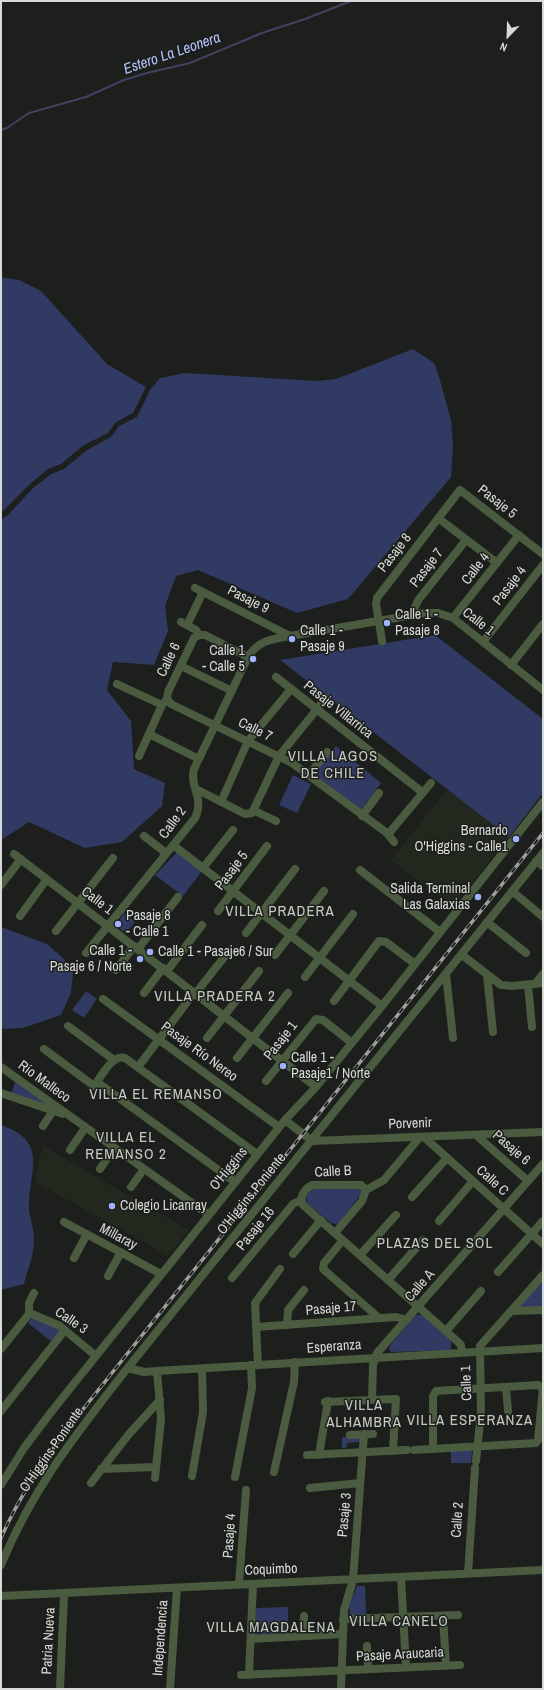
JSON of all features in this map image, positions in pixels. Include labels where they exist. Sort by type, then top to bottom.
[{"type":"street","name":"Pasaje 8","points":[[382,641],[377,598],[460,490]]},
{"type":"street","name":"Pasaje 5","points":[[460,490],[519,535]]},
{"type":"street","points":[[438,518],[497,563]]},
{"type":"street","points":[[519,535],[543,554]]},
{"type":"street","name":"Calle 4","points":[[453,618],[519,535]]},
{"type":"street","name":"Pasaje 7","points":[[414,615],[415,607],[419,599],[466,540]]},
{"type":"street","name":"Pasaje 4","points":[[483,642],[543,565]]},
{"type":"street","name":"Pasaje 9","points":[[195,588],[290,636]]},
{"type":"street","points":[[203,592],[184,624],[196,630],[199,635],[205,635],[248,657]]},
{"type":"street","name":"Calle 1","points":[[248,657],[257,646],[264,641],[414,615],[438,613],[453,618],[511,665],[542,686]]},
{"type":"street","points":[[511,665],[543,624]]},
{"type":"street","name":"Calle 6","points":[[139,756],[194,638],[199,635]]},
{"type":"street","name":"Calle 2","points":[[108,925],[197,813],[199,800],[193,775],[199,758],[248,657]]},
{"type":"street","points":[[181,666],[232,691]]},
{"type":"street","name":"Pasaje Villarrica","points":[[276,678],[422,792]]},
{"type":"street","name":"Calle 7","points":[[117,684],[171,704],[279,756],[310,775],[362,816],[387,833],[394,842]]},
{"type":"street","points":[[221,802],[248,741],[291,689]]},
{"type":"street","points":[[196,790],[247,815],[255,811],[279,756],[326,698]]},
{"type":"street","points":[[149,734],[199,758]]},
{"type":"street","points":[[310,775],[328,752]]},
{"type":"street","points":[[387,833],[390,832],[431,783]]},
{"type":"street","points":[[362,816],[379,793]]},
{"type":"street","name":"O'Higgins","points":[[2,1480],[36,1431],[161,1274],[282,1123],[316,1087],[382,1006],[543,802]]},
{"type":"street","points":[[255,811],[276,821]]},
{"type":"street","points":[[203,868],[232,830]]},
{"type":"street","points":[[144,836],[166,853]]},
{"type":"street","points":[[173,845],[382,1006]]},
{"type":"street","name":"Pasaje 5","points":[[218,911],[267,846]]},
{"type":"street","name":"O'Higgins Poniente","points":[[1,1565],[17,1528],[42,1484],[71,1441],[512,891],[540,864],[543,853]]},
{"type":"street","name":"Calle 1","points":[[1,885],[18,857],[316,1087]]},
{"type":"street","points":[[56,930],[113,858]]},
{"type":"street","points":[[246,933],[295,869]]},
{"type":"street","points":[[360,870],[440,932]]},
{"type":"street","points":[[20,916],[48,879]]},
{"type":"street","points":[[275,955],[324,891]]},
{"type":"street","points":[[512,891],[543,917]]},
{"type":"street","points":[[116,970],[136,948],[178,896]]},
{"type":"street","points":[[305,977],[353,914]]},
{"type":"street","points":[[487,922],[526,953]]},
{"type":"street","points":[[86,953],[108,925]]},
{"type":"street","points":[[144,993],[202,926]]},
{"type":"street","points":[[334,1000],[377,943],[381,940],[386,942],[415,964]]},
{"type":"street","points":[[138,1067],[194,993],[200,989],[229,951]]},
{"type":"street","points":[[462,955],[496,983],[506,986],[535,984]]},
{"type":"street","points":[[207,1038],[259,971]]},
{"type":"street","points":[[446,974],[453,1038]]},
{"type":"street","points":[[532,1027],[535,984],[543,974]]},
{"type":"street","points":[[487,976],[493,1032]]},
{"type":"street","points":[[237,1058],[288,992]]},
{"type":"street","name":"Pasaje Río Nereo","points":[[103,999],[159,1040],[282,1123]]},
{"type":"street","name":"Pasaje 1","points":[[266,1081],[313,1021],[318,1018],[323,1020],[352,1043]]},
{"type":"street","points":[[68,1026],[114,1060]]},
{"type":"street","points":[[44,1049],[235,1182]]},
{"type":"street","points":[[96,1084],[114,1060],[122,1057],[138,1067],[257,1154]]},
{"type":"street","name":"Río Malleco","points":[[1,1067],[209,1215]]},
{"type":"street","points":[[1,1093],[66,1114]]},
{"type":"street","points":[[43,1126],[53,1111]]},
{"type":"street","points":[[282,1123],[312,1141]]},
{"type":"street","points":[[70,1150],[85,1128]]},
{"type":"street","name":"Porvenir","points":[[312,1141],[543,1132]]},
{"type":"street","name":"Pasaje 6","points":[[476,1135],[528,1181]]},
{"type":"street","points":[[366,1190],[384,1180],[422,1137]]},
{"type":"street","name":"Calle C","points":[[422,1137],[543,1244]]},
{"type":"street","points":[[100,1169],[114,1148]]},
{"type":"street","points":[[412,1197],[447,1158]]},
{"type":"street","name":"Calle A","points":[[375,1357],[543,1164]]},
{"type":"street","points":[[131,1187],[144,1169]]},
{"type":"street","points":[[439,1221],[473,1181]]},
{"type":"street","name":"Calle B","points":[[301,1200],[307,1188],[312,1184],[355,1183],[361,1185],[366,1190],[362,1201],[335,1232]]},
{"type":"street","points":[[301,1200],[304,1205],[461,1345],[462,1352]]},
{"type":"street","name":"Pasaje 16","points":[[232,1278],[293,1204],[301,1200]]},
{"type":"street","points":[[360,1255],[396,1215]]},
{"type":"street","points":[[293,1254],[321,1220]]},
{"type":"street","points":[[498,1272],[543,1221]]},
{"type":"street","name":"Millaray","points":[[64,1222],[161,1274]]},
{"type":"street","points":[[74,1258],[87,1234]]},
{"type":"street","points":[[343,1240],[324,1263],[323,1269],[379,1318]]},
{"type":"street","points":[[388,1280],[422,1240]]},
{"type":"street","points":[[108,1276],[121,1252]]},
{"type":"street","points":[[235,1477],[255,1365],[255,1302],[280,1270]]},
{"type":"street","points":[[479,1351],[483,1342],[543,1275]]},
{"type":"street","points":[[287,1325],[288,1310],[304,1290]]},
{"type":"street","points":[[446,1331],[481,1291]]},
{"type":"street","points":[[1,1349],[4,1339],[29,1314],[29,1307],[34,1293]]},
{"type":"street","points":[[511,1311],[543,1310]]},
{"type":"street","name":"Calle 3","points":[[29,1314],[46,1320],[65,1330],[96,1356]]},
{"type":"street","name":"Pasaje 17","points":[[256,1327],[379,1318],[401,1317],[407,1320]]},
{"type":"street","points":[[1,1411],[65,1330]]},
{"type":"street","name":"Esperanza","points":[[128,1368],[144,1372],[543,1348]]},
{"type":"street","name":"Calle 1","points":[[475,1464],[481,1412],[479,1351]]},
{"type":"street","points":[[372,1399],[375,1357]]},
{"type":"street","points":[[274,1472],[294,1382],[295,1362]]},
{"type":"street","points":[[192,1476],[203,1412],[202,1369]]},
{"type":"street","points":[[155,1478],[161,1428],[157,1371]]},
{"type":"street","points":[[506,1387],[508,1411]]},
{"type":"street","points":[[307,1455],[319,1455],[363,1452],[433,1449],[537,1443],[543,1390],[542,1387],[480,1388],[438,1390],[434,1392],[433,1449]]},
{"type":"street","points":[[319,1455],[327,1402],[372,1399],[396,1399],[393,1451]]},
{"type":"street","points":[[91,1482],[133,1428],[160,1400]]},
{"type":"street","points":[[363,1452],[364,1434]]},
{"type":"street","points":[[350,1435],[373,1434]]},
{"type":"street","name":"Pasaje 3","points":[[340,1686],[343,1619],[345,1605],[353,1580],[363,1452]]},
{"type":"street","name":"Calle 2","points":[[468,1574],[475,1464]]},
{"type":"street","points":[[101,1469],[156,1466]]},
{"type":"street","points":[[310,1488],[360,1483]]},
{"type":"street","name":"Pasaje 4","points":[[239,1584],[246,1490]]},
{"type":"street","name":"Coquimbo","points":[[1,1596],[543,1570]]},
{"type":"street","points":[[401,1577],[406,1667]]},
{"type":"street","points":[[253,1584],[251,1639],[343,1634]]},
{"type":"street","name":"Independencia","points":[[170,1689],[177,1588]]},
{"type":"street","name":"Patria Nueva","points":[[60,1689],[64,1594]]},
{"type":"street","points":[[343,1619],[458,1615]]},
{"type":"street","points":[[303,1636],[304,1616]]},
{"type":"street","points":[[443,1616],[446,1666]]},
{"type":"street","name":"Pasaje Araucaria","points":[[251,1639],[245,1675],[460,1665]]},
{"type":"street","points":[[367,1646],[368,1669]]},
{"type":"shaded area","points":[[1,277],[19,280],[41,291],[107,364],[146,387],[133,413],[116,422],[108,433],[84,445],[61,464],[48,469],[30,484],[1,513]]},
{"type":"shaded area","points":[[413,349],[434,363],[440,380],[451,420],[453,446],[451,477],[348,599],[297,613],[198,570],[176,576],[165,606],[168,631],[154,665],[113,662],[107,690],[131,721],[134,769],[165,783],[162,806],[122,842],[85,848],[29,822],[1,840],[1,520],[9,514],[33,488],[51,474],[64,469],[87,450],[111,437],[119,426],[137,417],[150,390],[160,378],[185,373],[317,381],[336,379]]},
{"type":"shaded area","points":[[435,635],[543,719],[543,793],[509,837],[280,660]]},
{"type":"shaded area","points":[[336,746],[381,783],[361,810],[314,774]]},
{"type":"shaded area","points":[[293,775],[311,784],[297,813],[279,805]]},
{"type":"shaded area","points":[[447,789],[509,837],[453,907],[391,860]]},
{"type":"shaded area","points":[[177,852],[202,871],[183,896],[155,875]]},
{"type":"shaded area","points":[[124,913],[135,922],[126,933],[116,926]]},
{"type":"shaded area","points":[[1,927],[47,944],[63,958],[73,973],[71,993],[61,1015],[23,1028],[1,1029]]},
{"type":"shaded area","points":[[86,991],[97,999],[84,1018],[72,1010]]},
{"type":"shaded area","points":[[16,1080],[51,1105],[49,1108],[11,1094]]},
{"type":"shaded area","points":[[1,1125],[16,1132],[25,1139],[31,1148],[33,1168],[29,1206],[33,1228],[34,1247],[24,1284],[1,1290]]},
{"type":"shaded area","name":"Colegio Licanray","points":[[43,1146],[189,1230],[168,1256],[34,1181]]},
{"type":"shaded area","points":[[312,1188],[359,1188],[362,1193],[339,1223],[335,1224],[331,1223],[307,1203],[306,1196]]},
{"type":"shaded area","points":[[543,1279],[543,1308],[520,1309],[518,1306]]},
{"type":"shaded area","points":[[416,1315],[422,1315],[451,1341],[451,1348],[449,1350],[391,1352],[389,1349],[391,1344]]},
{"type":"shaded area","points":[[32,1317],[61,1331],[52,1342],[28,1323]]},
{"type":"shaded area","points":[[342,1437],[361,1437],[361,1442],[347,1443],[346,1448],[342,1448]]},
{"type":"shaded area","points":[[472,1450],[471,1463],[451,1463],[451,1451]]},
{"type":"shaded area","points":[[357,1586],[365,1586],[366,1615],[350,1616],[349,1604]]},
{"type":"shaded area","points":[[288,1607],[288,1633],[254,1636],[256,1608]]},
{"type":"waterway","name":"Estero La Leonera","points":[[1,130],[7,128],[29,113],[86,97],[124,80],[190,63],[262,33],[305,19],[351,1]]},
{"type":"railway","points":[[1,1538],[33,1479],[72,1423],[543,833]]},
{"type":"place","name":"Calle 1 - Pasaje 8","points":[[387,623]]},
{"type":"place","name":"Calle 1 - Pasaje 9","points":[[292,639]]},
{"type":"place","name":"Calle 1 - Calle 5","points":[[253,659]]},
{"type":"place","name":"Bernardo O'Higgins - Calle1","points":[[516,839]]},
{"type":"place","name":"Salida Terminal Las Galaxias","points":[[478,897]]},
{"type":"place","name":"Pasaje 8 - Calle 1","points":[[118,924]]},
{"type":"place","name":"Calle 1 - Pasaje6 / Sur","points":[[150,952]]},
{"type":"place","name":"Calle 1 - Pasaje 6 / Norte","points":[[140,959]]},
{"type":"place","name":"Calle 1 - Pasaje1 / Norte","points":[[283,1066]]},
{"type":"place","name":"Colegio Licanray","points":[[112,1206]]},
{"type":"district","name":"VILLA LAGOS DE CHILE","points":[[333,766]]},
{"type":"district","name":"VILLA PRADERA","points":[[280,912]]},
{"type":"district","name":"VILLA PRADERA 2","points":[[215,997]]},
{"type":"district","name":"VILLA EL REMANSO","points":[[156,1095]]},
{"type":"district","name":"VILLA EL REMANSO 2","points":[[126,1146]]},
{"type":"district","name":"PLAZAS DEL SOL","points":[[435,1244]]},
{"type":"district","name":"VILLA ALHAMBRA","points":[[364,1414]]},
{"type":"district","name":"VILLA ESPERANZA","points":[[470,1421]]},
{"type":"district","name":"VILLA CANELO","points":[[399,1622]]},
{"type":"district","name":"VILLA MAGDALENA","points":[[271,1628]]}]
